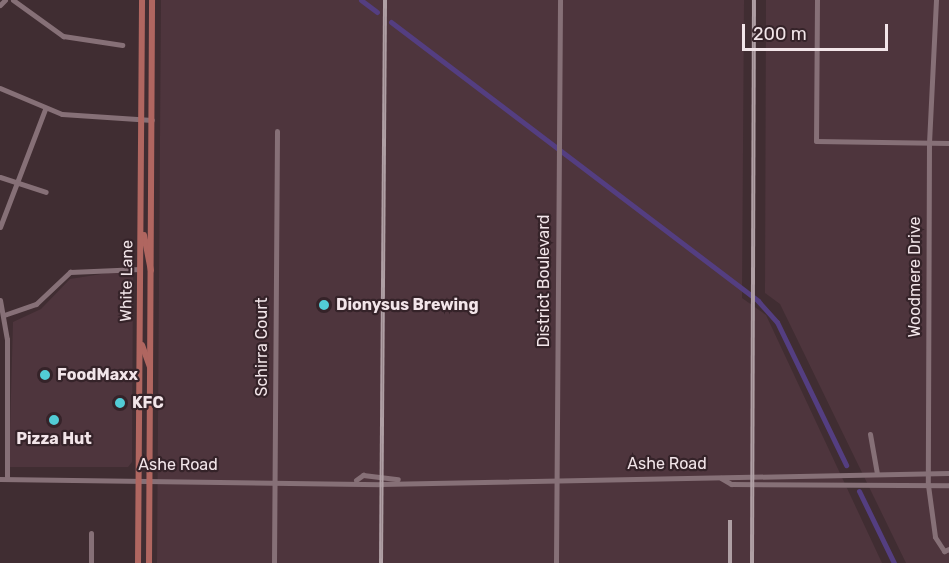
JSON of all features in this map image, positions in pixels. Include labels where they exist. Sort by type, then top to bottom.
[{"type":"main road","name":"White Lane","points":[[138,563],[142,0]]},
{"type":"main road","name":"White Lane","points":[[149,563],[153,0]]},
{"type":"main road","points":[[141,232],[151,270]]},
{"type":"main road","points":[[140,269],[150,319]]},
{"type":"main road","points":[[140,330],[150,367]]},
{"type":"main road","points":[[139,371],[145,376],[149,405]]},
{"type":"street","points":[[0,5],[5,0]]},
{"type":"street","points":[[13,0],[63,36],[122,45]]},
{"type":"street","name":"District Boulevard","points":[[556,563],[560,0]]},
{"type":"street","points":[[817,0],[816,141],[949,142]]},
{"type":"street","name":"Woodmere Drive","points":[[936,0],[928,142],[928,484],[935,537],[947,550]]},
{"type":"street","points":[[0,88],[45,109],[96,120],[152,120]]},
{"type":"street","points":[[0,226],[20,184],[45,109]]},
{"type":"street","name":"Schirra Court","points":[[274,563],[277,131]]},
{"type":"street","points":[[0,177],[46,192]]},
{"type":"street","points":[[4,315],[36,304],[69,272],[140,269]]},
{"type":"street","points":[[0,300],[4,315],[7,382],[7,479]]},
{"type":"street","points":[[0,382],[7,382]]},
{"type":"street","points":[[870,434],[877,473]]},
{"type":"street","name":"Ashe Road","points":[[0,479],[721,478],[845,473],[949,473]]},
{"type":"street","name":"Ashe Road","points":[[721,478],[731,484],[949,484]]},
{"type":"street","points":[[91,533],[91,563]]},
{"type":"shaded area","points":[[161,0],[744,0],[742,298],[766,315],[882,563],[157,563]]},
{"type":"shaded area","points":[[766,0],[949,0],[949,563],[906,563],[780,304],[765,293]]},
{"type":"shaded area","points":[[133,269],[132,462],[128,467],[9,467],[13,322],[41,309],[70,279]]},
{"type":"waterway","points":[[361,0],[377,12]]},
{"type":"waterway","points":[[391,22],[758,301],[777,322],[846,465]]},
{"type":"waterway","points":[[859,491],[894,563]]},
{"type":"railway","points":[[381,563],[385,0]]},
{"type":"railway","points":[[752,563],[754,0]]},
{"type":"railway","points":[[730,520],[730,563]]},
{"type":"place","name":"Dionysus Brewing","points":[[324,305]]},
{"type":"place","name":"FoodMaxx","points":[[45,375]]},
{"type":"place","name":"KFC","points":[[120,403]]},
{"type":"place","name":"Pizza Hut","points":[[54,420]]}]
